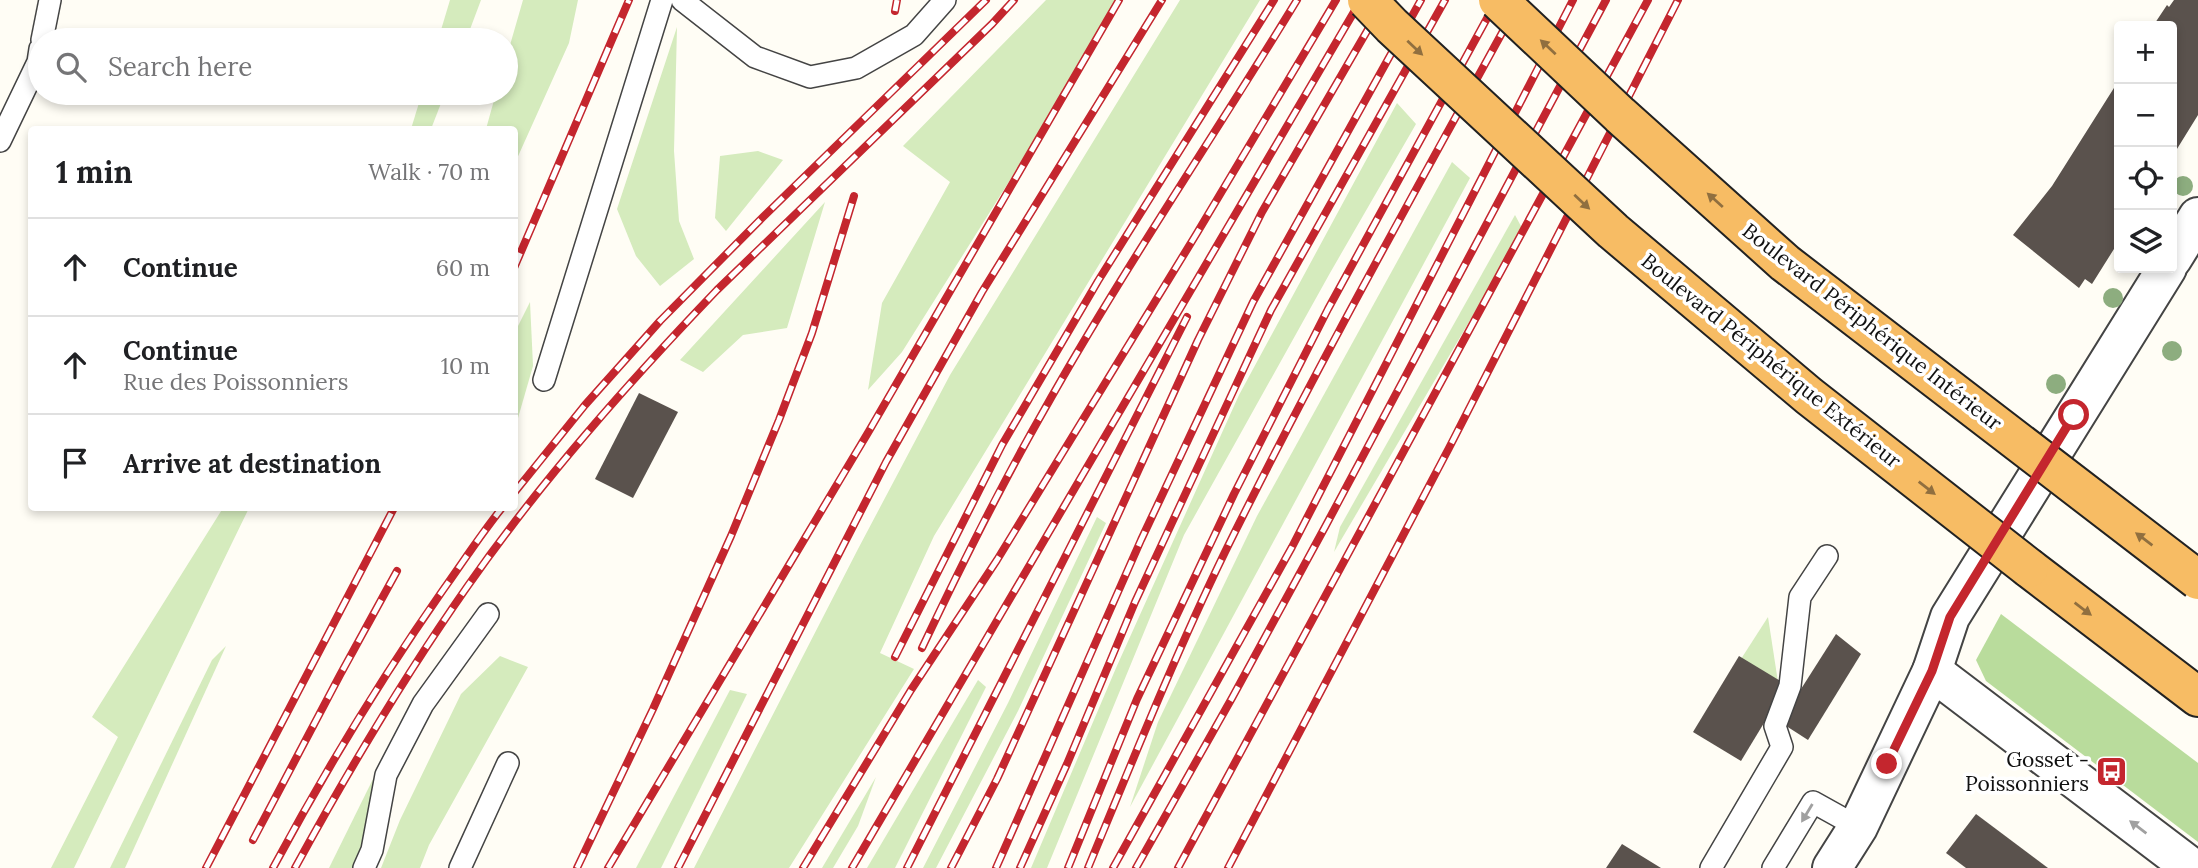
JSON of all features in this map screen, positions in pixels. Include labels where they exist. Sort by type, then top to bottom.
[{"type":"highway","name":"Boulevard Périphérique Extérieur","points":[[1367,0],[1613,232],[1798,387],[2198,696]]},
{"type":"highway","name":"Boulevard Périphérique Intérieur","points":[[1498,0],[1620,115],[1786,263],[2198,580]]},
{"type":"street","points":[[2177,251],[2198,217]]},
{"type":"street","points":[[1832,868],[1858,827],[1925,686],[1950,617],[2163,273]]},
{"type":"street","points":[[1925,686],[2192,868]]},
{"type":"lane","points":[[44,28],[50,0]]},
{"type":"lane","points":[[544,380],[662,0]]},
{"type":"lane","points":[[682,0],[755,57],[810,77],[856,68],[914,34],[945,0]]},
{"type":"lane","points":[[0,141],[28,83]]},
{"type":"lane","points":[[1711,868],[1782,747],[1775,726],[1790,686],[1800,597],[1827,556]]},
{"type":"lane","points":[[364,868],[372,850],[386,775],[424,704],[488,614]]},
{"type":"lane","points":[[460,868],[508,763]]},
{"type":"lane","points":[[1773,868],[1813,802],[1858,827]]},
{"type":"green space","points":[[450,0],[481,0],[470,28],[442,28]]},
{"type":"green space","points":[[523,0],[578,0],[569,43],[518,156],[518,126],[487,126],[493,105],[518,105],[518,28],[515,28]]},
{"type":"green space","points":[[1046,0],[1123,0],[902,352],[868,390],[882,303],[950,182],[903,146]]},
{"type":"green space","points":[[1180,0],[1260,0],[934,536],[880,653],[914,669],[789,868],[694,868],[950,375]]},
{"type":"green space","points":[[677,27],[674,151],[679,221],[694,259],[660,286],[636,256],[617,209]]},
{"type":"green space","points":[[1397,103],[1416,124],[1184,535],[1047,868],[1031,868],[1116,668],[1239,395]]},
{"type":"green space","points":[[418,105],[440,105],[432,126],[412,126]]},
{"type":"green space","points":[[758,151],[783,160],[726,231],[715,218],[720,156]]},
{"type":"green space","points":[[1452,162],[1470,178],[1130,807],[1158,722],[1257,516]]},
{"type":"green space","points":[[825,202],[787,328],[743,335],[703,372],[680,360]]},
{"type":"green space","points":[[1515,215],[1523,230],[1334,552],[1340,527]]},
{"type":"green space","points":[[530,302],[533,366],[518,418],[518,326]]},
{"type":"green space","points":[[221,511],[248,511],[74,868],[51,868],[118,737],[92,717]]},
{"type":"green space","points":[[1097,517],[1106,523],[1018,711],[936,868],[923,868],[1008,703]]},
{"type":"green space","points":[[2001,614],[2198,763],[2198,842],[1986,681],[1976,660]]},
{"type":"green space","points":[[1768,617],[1778,682],[1741,659]]},
{"type":"green space","points":[[226,646],[125,868],[110,868],[212,660]]},
{"type":"green space","points":[[500,656],[528,667],[429,845],[420,868],[381,868],[400,820],[461,694]]},
{"type":"green space","points":[[978,680],[986,687],[895,868],[867,868]]},
{"type":"green space","points":[[730,690],[747,694],[661,868],[636,868]]},
{"type":"green space","points":[[876,777],[858,826],[833,868],[822,868]]},
{"type":"green space","points":[[373,779],[369,838],[354,868],[329,868]]},
{"type":"building","points":[[2174,0],[2198,0],[2198,115],[2177,149],[2177,21],[2156,21],[2167,5],[2169,7]]},
{"type":"building","points":[[2114,88],[2114,249],[2092,284],[2085,279],[2079,288],[2013,235],[2052,186]]},
{"type":"building","points":[[639,393],[678,412],[633,498],[595,479]]},
{"type":"building","points":[[1836,634],[1861,654],[1808,740],[1780,722]]},
{"type":"building","points":[[1739,656],[1787,685],[1741,761],[1693,732]]},
{"type":"building","points":[[1976,814],[2048,868],[1966,868],[1946,853]]},
{"type":"building","points":[[1622,844],[1661,868],[1606,868]]},
{"type":"railway","points":[[518,259],[629,0]]},
{"type":"railway","points":[[895,11],[897,0]]},
{"type":"railway","points":[[518,488],[585,405],[660,321],[986,0]]},
{"type":"railway","points":[[295,868],[356,760],[421,655],[495,548],[555,471],[618,397],[717,290],[1014,0]]},
{"type":"railway","points":[[608,868],[869,431],[1119,0]]},
{"type":"railway","points":[[678,868],[886,462],[982,292],[1162,0]]},
{"type":"railway","points":[[895,657],[1002,445],[1098,281],[1274,0]]},
{"type":"railway","points":[[922,648],[995,499],[1073,359],[1297,0]]},
{"type":"railway","points":[[803,868],[911,690],[997,560],[1336,0]]},
{"type":"railway","points":[[852,868],[1361,0]]},
{"type":"railway","points":[[951,868],[997,779],[1198,340],[1262,212],[1385,0]]},
{"type":"railway","points":[[996,868],[1141,540],[1253,302],[1421,0]]},
{"type":"railway","points":[[1020,868],[1135,602],[1271,310],[1445,0]]},
{"type":"railway","points":[[1068,868],[1137,699],[1234,494],[1328,309],[1497,0]]},
{"type":"railway","points":[[1088,868],[1171,669],[1225,552],[1332,343],[1520,0]]},
{"type":"railway","points":[[1113,868],[1292,547],[1573,0]]},
{"type":"railway","points":[[1136,868],[1325,527],[1606,0]]},
{"type":"railway","points":[[1178,868],[1648,0]]},
{"type":"railway","points":[[1228,868],[1449,448],[1678,0]]},
{"type":"railway","points":[[577,868],[653,709],[731,536],[779,420],[812,333],[854,196]]},
{"type":"railway","points":[[907,868],[1187,317]]},
{"type":"railway","points":[[206,868],[392,511]]},
{"type":"railway","points":[[273,868],[375,692],[500,511]]},
{"type":"railway","points":[[253,840],[397,571]]},
{"type":"place","name":"Gosset - Poissonniers","points":[[2112,772]]},
{"type":"route","points":[[1887,764],[1932,671],[1950,617],[2074,415]]}]
